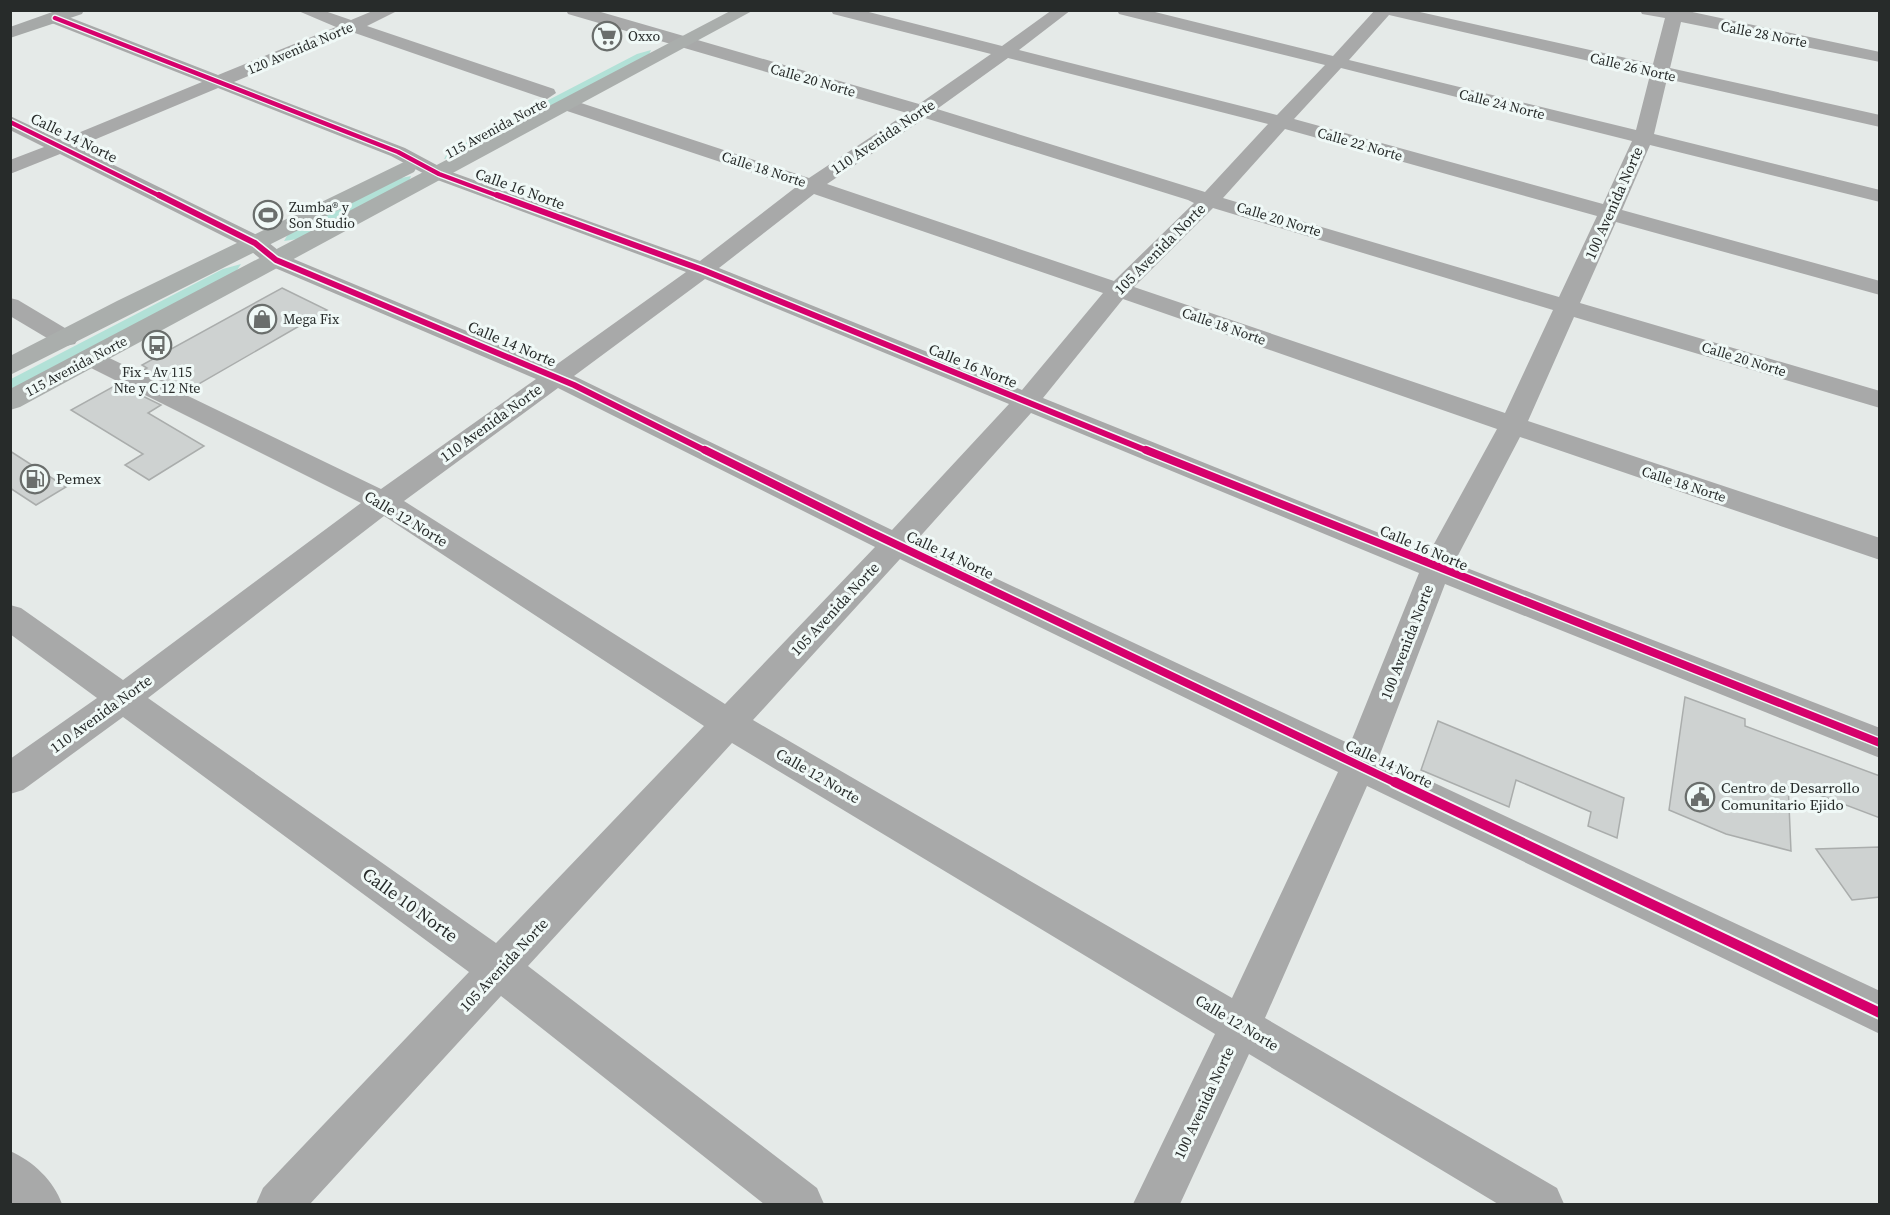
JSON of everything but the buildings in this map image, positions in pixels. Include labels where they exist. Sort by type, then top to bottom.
[{"type":"main road","name":"115 Avenida Norte","points":[[458,140],[708,10]]},
{"type":"main road","name":"115 Avenida Norte","points":[[10,367],[78,349],[432,161],[568,105],[746,10]]},
{"type":"main road","points":[[10,20],[56,13]]},
{"type":"main road","points":[[10,33],[56,13]]},
{"type":"main road","name":"115 Avenida Norte","points":[[10,401],[78,349],[126,306],[266,251]]},
{"type":"street","points":[[304,10],[547,93]]},
{"type":"street","name":"120 Avenida Norte","points":[[10,168],[391,10]]},
{"type":"street","name":"Calle 20 Norte","points":[[574,10],[684,44],[922,111],[1880,400]]},
{"type":"street","name":"Calle 22 Norte","points":[[839,10],[1282,122],[1608,215],[1880,288]]},
{"type":"street","name":"110 Avenida Norte","points":[[10,779],[123,698],[383,502],[703,270],[812,185],[922,111],[1063,10]]},
{"type":"street","name":"Calle 24 Norte","points":[[1125,10],[1880,196]]},
{"type":"street","name":"105 Avenida Norte","points":[[279,1204],[896,544],[1026,402],[1119,289],[1210,199],[1386,10]]},
{"type":"street","name":"Calle 26 Norte","points":[[1386,10],[1880,121]]},
{"type":"street","name":"100 Avenida Norte","points":[[1156,1204],[1241,1025],[1359,764],[1436,568],[1512,427],[1643,139],[1659,73],[1665,12]]},
{"type":"street","name":"Calle 28 Norte","points":[[1665,12],[1880,57]]},
{"type":"street","name":"Calle 16 Norte","points":[[56,13],[220,82],[432,161],[1436,568],[1880,743]]},
{"type":"street","name":"Calle 18 Norte","points":[[568,105],[812,185],[1119,289],[1512,427],[1880,549]]},
{"type":"street","name":"Calle 14 Norte","points":[[10,122],[266,251],[574,385],[896,544],[1880,1013]]},
{"type":"street","name":"Calle 12 Norte","points":[[10,305],[78,349],[383,502],[728,723],[1541,1204]]},
{"type":"street","name":"Calle 10 Norte","points":[[10,617],[500,970],[801,1204]]},
{"type":"street","points":[[10,1174],[39,1204]]},
{"type":"green space","points":[[651,50],[648,57],[462,154],[444,159],[448,152],[637,54]]},
{"type":"green space","points":[[411,176],[408,183],[298,239],[284,241],[288,234],[396,179]]},
{"type":"green space","points":[[241,264],[234,275],[11,391],[11,379],[223,269]]},
{"type":"cycle path","points":[[55,18],[398,152],[439,174],[703,270],[1436,568],[1880,743]]},
{"type":"cycle path","points":[[10,122],[232,231],[255,243],[276,260],[574,385],[870,532],[1880,1013]]},
{"type":"place","name":"Oxxo","points":[[607,36]]},
{"type":"place","name":"Zumba® y Son Studio","points":[[268,215]]},
{"type":"place","name":"Mega Fix","points":[[262,319]]},
{"type":"place","name":"Fix - Av 115 Nte y C 12 Nte","points":[[157,345]]},
{"type":"place","name":"Pemex","points":[[35,479]]},
{"type":"place","name":"Centro de Desarrollo Comunitario Ejido","points":[[1700,797]]}]
